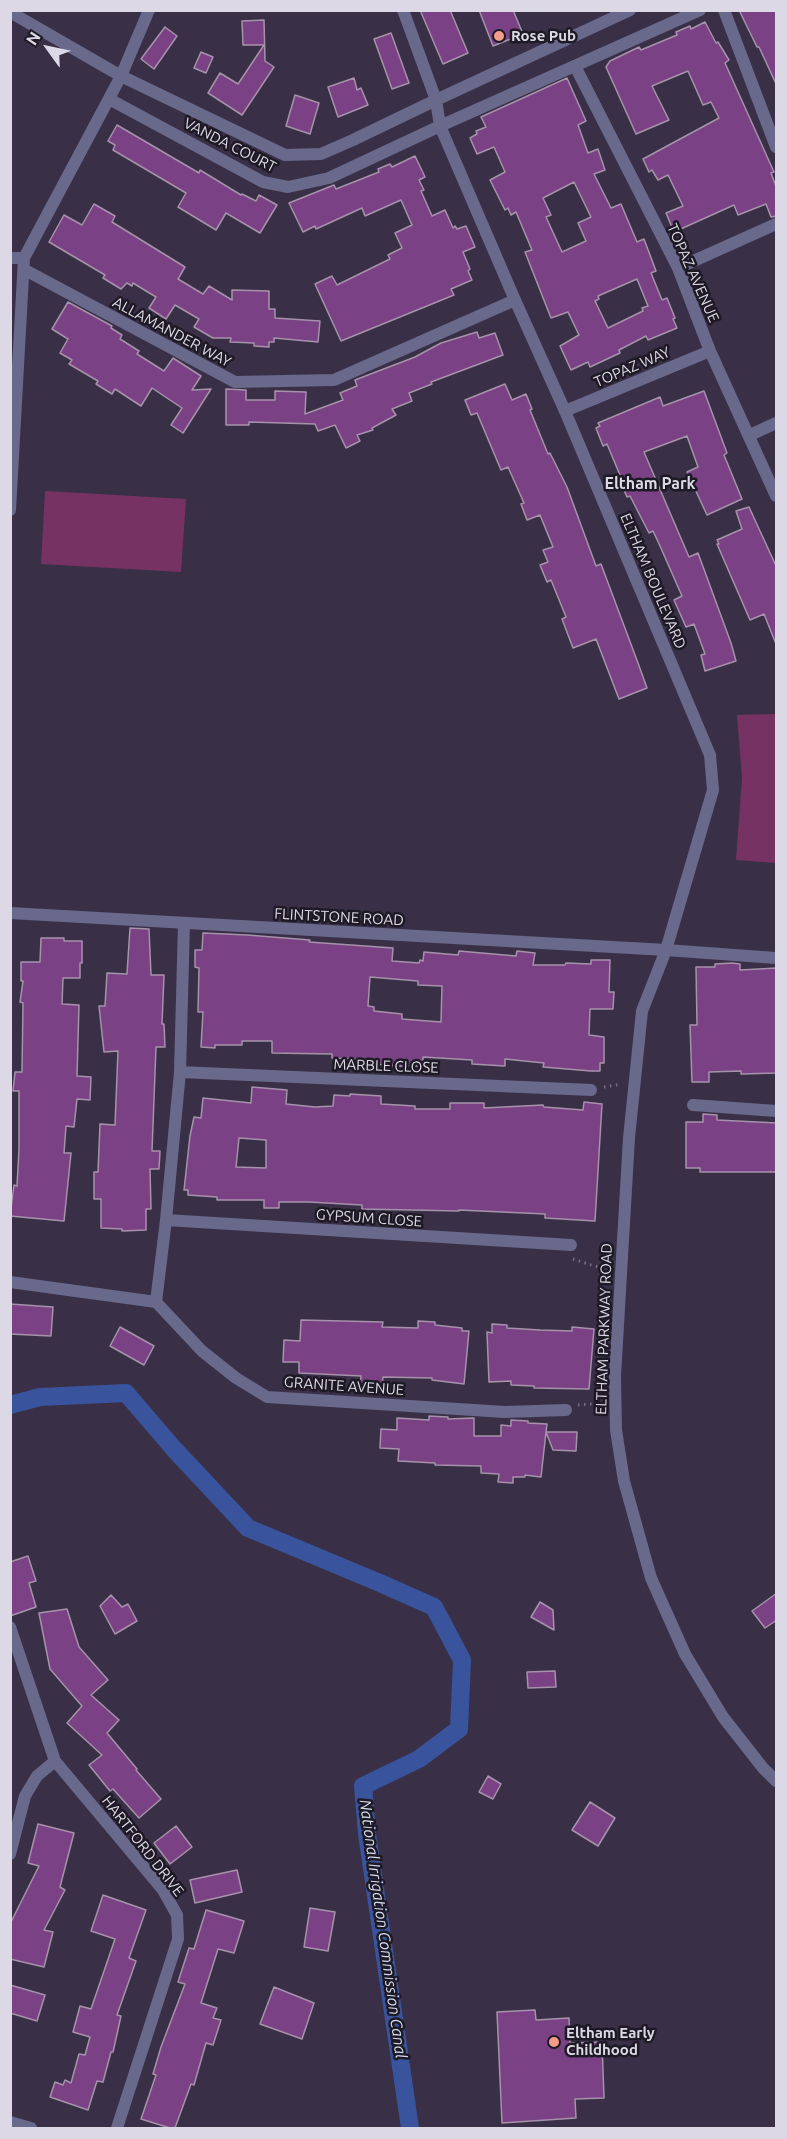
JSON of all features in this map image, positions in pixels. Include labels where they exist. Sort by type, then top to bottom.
[{"type":"street","points":[[10,510],[24,264],[121,76],[149,10]]},
{"type":"street","name":"ELTHAM BOULEVARD","points":[[403,10],[436,100],[440,126],[565,411],[710,755],[713,790],[666,950]]},
{"type":"street","points":[[10,12],[121,76],[285,155],[321,153],[353,140],[630,10]]},
{"type":"street","name":"VANDA COURT","points":[[109,99],[263,182],[288,187],[329,178],[700,10]]},
{"type":"street","points":[[724,10],[777,147]]},
{"type":"street","name":"TOPAZ AVENUE","points":[[575,66],[678,268],[710,351],[777,496]]},
{"type":"street","points":[[678,268],[777,224]]},
{"type":"street","points":[[10,258],[24,264]]},
{"type":"street","name":"ALLAMANDER WAY","points":[[24,264],[235,382],[334,380],[515,300]]},
{"type":"street","name":"TOPAZ WAY","points":[[565,411],[710,351]]},
{"type":"street","points":[[750,435],[777,423]]},
{"type":"street","name":"FLINTSTONE ROAD","points":[[10,913],[777,958]]},
{"type":"street","points":[[10,1282],[156,1302],[180,1072],[184,923]]},
{"type":"street","name":"ELTHAM PARKWAY ROAD","points":[[666,950],[642,1011],[628,1138],[615,1376],[616,1430],[624,1481],[651,1578],[685,1654],[723,1717],[763,1768],[777,1781]]},
{"type":"street","name":"MARBLE CLOSE","points":[[180,1072],[591,1090]]},
{"type":"street","points":[[693,1105],[777,1112]]},
{"type":"street","name":"GYPSUM CLOSE","points":[[166,1220],[571,1245]]},
{"type":"street","name":"GRANITE AVENUE","points":[[156,1302],[202,1352],[236,1378],[267,1397],[505,1412],[567,1410]]},
{"type":"street","name":"HARTFORD DRIVE","points":[[10,1628],[55,1761],[163,1890],[177,1915],[178,1939],[117,2128]]},
{"type":"street","points":[[10,1854],[25,1796],[37,1776],[55,1761]]},
{"type":"street","points":[[10,2122],[31,2128]]},
{"type":"path","points":[[591,1090],[634,1081]]},
{"type":"path","points":[[571,1245],[569,1254],[574,1259],[594,1266],[621,1269]]},
{"type":"path","points":[[567,1410],[579,1404],[615,1403]]},
{"type":"shaded area","points":[[45,491],[186,499],[181,572],[41,564]]},
{"type":"shaded area","points":[[776,714],[776,863],[736,860],[742,778],[737,715]]},
{"type":"building","points":[[420,10],[450,10],[468,53],[443,64]]},
{"type":"building","points":[[479,10],[513,10],[523,34],[493,46]]},
{"type":"building","points":[[739,10],[777,10],[777,86],[759,47]]},
{"type":"building","points":[[264,20],[265,61],[274,67],[242,115],[208,93],[220,73],[238,84],[264,45],[243,45],[242,21]]},
{"type":"building","points":[[705,22],[716,43],[718,42],[729,60],[725,63],[774,172],[771,173],[777,189],[777,216],[771,217],[766,204],[738,215],[734,205],[674,232],[666,213],[683,206],[668,175],[658,180],[652,170],[649,172],[643,159],[719,118],[711,102],[703,105],[688,71],[652,86],[669,120],[636,134],[606,67],[610,61],[639,47],[641,50],[677,35],[676,32],[690,26],[691,29]]},
{"type":"building","points":[[165,27],[177,36],[154,69],[141,59]]},
{"type":"building","points":[[391,33],[409,83],[392,89],[374,39]]},
{"type":"building","points":[[201,52],[213,57],[206,73],[194,68]]},
{"type":"building","points":[[354,78],[357,90],[361,88],[368,105],[338,117],[328,87]]},
{"type":"building","points":[[567,78],[586,121],[578,125],[588,153],[598,149],[605,170],[594,174],[611,208],[621,204],[637,242],[644,239],[656,271],[651,273],[662,300],[667,298],[677,328],[648,340],[646,336],[619,350],[620,353],[590,367],[588,362],[571,370],[560,346],[579,335],[568,312],[551,318],[525,252],[532,250],[516,212],[511,215],[508,208],[505,210],[490,180],[505,172],[494,147],[477,154],[470,138],[477,134],[476,131],[486,127],[481,117]],"holes":[[[574,182],[591,217],[578,223],[586,241],[562,252],[546,217],[551,215],[543,198]],[[637,279],[648,306],[642,308],[643,311],[608,328],[595,301],[599,299],[598,296]]]},
{"type":"building","points":[[295,95],[319,103],[310,134],[286,126]]},
{"type":"building","points":[[117,125],[241,195],[256,201],[259,195],[277,205],[260,233],[226,213],[216,230],[178,207],[186,193],[113,150],[115,145],[108,141]]},
{"type":"building","points":[[415,156],[425,177],[419,180],[424,190],[421,191],[432,216],[445,210],[453,228],[466,226],[475,247],[463,252],[472,280],[451,289],[454,295],[341,341],[315,284],[332,276],[337,285],[390,259],[388,255],[402,248],[395,233],[412,225],[401,200],[365,216],[362,208],[316,229],[315,226],[303,232],[289,203],[334,185],[336,189],[379,172],[378,169],[390,164],[392,167]]},
{"type":"building","points":[[94,204],[115,216],[112,222],[185,267],[178,279],[203,294],[209,286],[232,300],[232,290],[269,291],[269,309],[275,309],[275,318],[320,321],[318,342],[274,338],[274,342],[269,342],[269,347],[254,346],[254,343],[230,342],[231,338],[213,338],[194,327],[199,319],[175,305],[166,319],[149,308],[156,297],[133,283],[132,286],[127,283],[121,289],[103,278],[105,275],[49,242],[64,215],[82,225]]},
{"type":"building","points":[[68,302],[112,326],[111,328],[122,335],[120,339],[139,351],[137,354],[164,371],[173,358],[201,376],[192,390],[211,389],[183,433],[171,425],[182,408],[152,388],[141,406],[115,389],[112,394],[96,384],[98,381],[69,364],[72,360],[60,353],[68,339],[52,329]]},
{"type":"building","points":[[477,332],[479,338],[495,333],[503,355],[431,382],[432,384],[409,393],[412,401],[392,409],[396,415],[372,428],[373,430],[357,435],[360,441],[346,448],[335,425],[318,431],[315,424],[249,422],[249,425],[226,425],[226,389],[246,390],[246,400],[275,400],[275,391],[306,392],[305,414],[343,400],[340,393],[357,386],[355,380],[415,357],[441,343]]},
{"type":"building","points":[[505,384],[512,400],[526,394],[548,454],[550,453],[567,487],[596,566],[601,564],[647,688],[619,699],[596,639],[573,648],[562,619],[566,617],[551,580],[547,582],[540,565],[548,562],[543,550],[553,547],[540,515],[527,520],[521,504],[524,503],[508,467],[501,470],[477,413],[471,415],[465,400]]},
{"type":"building","points":[[704,391],[727,453],[724,455],[742,499],[707,515],[687,472],[698,467],[687,436],[644,452],[689,557],[698,553],[731,643],[736,661],[705,671],[701,655],[705,654],[694,624],[686,627],[674,600],[682,596],[660,546],[653,531],[649,533],[630,496],[627,497],[607,444],[603,446],[596,428],[600,426],[598,423],[660,397],[663,406]]},
{"type":"building","points":[[749,507],[777,568],[776,644],[764,614],[750,620],[717,544],[719,544],[717,540],[742,529],[736,511]]},
{"type":"building","points":[[130,928],[149,929],[151,975],[164,975],[162,1024],[164,1024],[165,1047],[156,1047],[152,1151],[160,1151],[159,1169],[150,1169],[151,1209],[146,1209],[146,1230],[122,1231],[122,1229],[101,1228],[101,1199],[94,1199],[94,1172],[98,1172],[100,1124],[115,1125],[118,1051],[104,1052],[99,1006],[105,1006],[107,973],[127,974]]},
{"type":"building","points":[[203,933],[393,948],[392,961],[419,963],[420,960],[423,961],[424,952],[458,955],[459,951],[516,956],[517,951],[535,953],[533,965],[591,964],[591,960],[610,960],[609,992],[614,992],[613,1009],[590,1009],[589,1035],[604,1037],[604,1063],[600,1063],[600,1071],[591,1071],[543,1067],[544,1063],[505,1059],[505,1066],[472,1064],[472,1060],[423,1057],[423,1066],[397,1066],[356,1062],[357,1059],[332,1058],[332,1054],[272,1053],[272,1041],[242,1041],[242,1045],[201,1047],[203,1012],[198,1012],[199,968],[195,967],[195,950],[202,950]],"holes":[[[370,977],[418,981],[418,985],[442,986],[441,1022],[402,1019],[402,1014],[374,1011],[374,1007],[368,1006]]]},
{"type":"building","points":[[41,938],[82,941],[80,978],[63,978],[62,1004],[79,1005],[77,1076],[91,1077],[90,1100],[77,1099],[74,1127],[66,1126],[64,1153],[71,1153],[64,1221],[10,1216],[14,1185],[17,1186],[19,1149],[19,1091],[13,1091],[15,1072],[22,1072],[23,1003],[20,1002],[23,981],[21,981],[21,962],[40,962]]},
{"type":"building","points":[[715,964],[740,964],[740,970],[777,968],[777,1073],[709,1072],[709,1082],[692,1082],[690,1025],[697,1025],[696,967],[715,967]]},
{"type":"building","points":[[252,1087],[287,1090],[286,1104],[315,1107],[333,1106],[334,1095],[350,1096],[350,1094],[381,1096],[381,1104],[415,1106],[415,1109],[450,1109],[450,1103],[484,1103],[484,1108],[543,1105],[544,1107],[583,1110],[584,1102],[602,1104],[595,1221],[545,1218],[545,1214],[362,1209],[362,1205],[309,1202],[279,1202],[279,1208],[264,1208],[264,1200],[217,1200],[217,1197],[188,1195],[188,1190],[184,1190],[190,1136],[194,1117],[201,1118],[203,1098],[251,1103]],"holes":[[[239,1138],[266,1140],[266,1168],[236,1167]]]},
{"type":"building","points":[[703,1114],[717,1115],[717,1120],[777,1123],[777,1172],[700,1172],[700,1168],[686,1168],[686,1122],[703,1122]]},
{"type":"building","points":[[10,1304],[53,1307],[51,1336],[10,1334]]},
{"type":"building","points":[[301,1320],[383,1322],[382,1327],[418,1328],[418,1321],[462,1328],[462,1331],[469,1331],[464,1384],[432,1380],[432,1378],[383,1377],[382,1389],[360,1388],[361,1376],[299,1373],[299,1362],[283,1362],[284,1340],[300,1341]]},
{"type":"building","points":[[492,1324],[507,1325],[507,1328],[540,1330],[572,1331],[572,1327],[594,1329],[589,1389],[534,1388],[534,1386],[511,1385],[511,1381],[489,1382],[487,1332],[492,1333]]},
{"type":"building","points":[[120,1327],[154,1346],[144,1365],[110,1346]]},
{"type":"building","points":[[429,1416],[448,1417],[448,1419],[474,1418],[474,1436],[501,1436],[501,1425],[511,1426],[511,1420],[547,1424],[541,1477],[525,1475],[525,1477],[513,1477],[513,1483],[498,1482],[499,1474],[481,1473],[481,1466],[398,1461],[399,1449],[380,1448],[381,1429],[397,1430],[397,1418],[429,1420]]},
{"type":"building","points":[[546,1432],[577,1432],[576,1451],[553,1450]]},
{"type":"building","points":[[28,1556],[36,1581],[29,1583],[36,1607],[10,1616],[10,1562]]},
{"type":"building","points":[[777,1593],[777,1620],[765,1628],[752,1611]]},
{"type":"building","points":[[111,1595],[122,1607],[128,1604],[137,1621],[115,1634],[100,1606]]},
{"type":"building","points":[[540,1602],[553,1610],[554,1630],[531,1617]]},
{"type":"building","points":[[67,1609],[79,1647],[108,1680],[91,1695],[119,1720],[107,1733],[161,1799],[139,1818],[113,1789],[110,1791],[89,1765],[102,1755],[67,1723],[82,1706],[50,1669],[39,1613]]},
{"type":"building","points":[[555,1671],[556,1687],[528,1688],[527,1672]]},
{"type":"building","points":[[488,1776],[501,1784],[493,1799],[479,1792]]},
{"type":"building","points":[[590,1802],[615,1818],[598,1846],[572,1830]]},
{"type":"building","points":[[38,1824],[74,1833],[60,1887],[65,1890],[44,1930],[53,1932],[44,1967],[10,1959],[10,1924],[39,1866],[28,1863]]},
{"type":"building","points":[[176,1826],[192,1847],[170,1864],[154,1843]]},
{"type":"building","points":[[237,1870],[242,1892],[195,1903],[190,1880]]},
{"type":"building","points":[[103,1895],[146,1910],[129,1958],[136,1961],[117,2015],[121,2016],[113,2052],[111,2052],[103,2082],[97,2081],[88,2110],[50,2097],[55,2082],[63,2085],[65,2080],[71,2083],[79,2054],[85,2055],[90,2037],[73,2032],[80,2006],[91,2009],[115,1939],[91,1931]]},
{"type":"building","points":[[310,1908],[335,1912],[328,1951],[304,1947]]},
{"type":"building","points":[[206,1910],[244,1921],[234,1953],[218,1949],[201,2003],[217,2008],[213,2018],[221,2020],[213,2045],[206,2043],[194,2085],[191,2084],[175,2128],[170,2128],[141,2119],[156,2075],[153,2074],[161,2047],[185,1984],[178,1982],[189,1948],[194,1949]]},
{"type":"building","points":[[10,1985],[45,1995],[37,2021],[10,2013]]},
{"type":"building","points":[[274,1987],[314,2003],[302,2039],[260,2024]]},
{"type":"building","points":[[535,2010],[536,2020],[569,2018],[570,2043],[602,2042],[604,2098],[575,2099],[576,2118],[502,2123],[497,2012]]},
{"type":"waterway","name":"National Irrigation Commission Canal","points":[[10,1405],[40,1397],[126,1393],[174,1449],[248,1528],[434,1607],[462,1660],[459,1729],[419,1759],[363,1786],[367,1834],[410,2128]]},
{"type":"place","name":"Rose Pub","points":[[499,36]]},
{"type":"place","name":"Eltham Early Childhood","points":[[554,2042]]},
{"type":"district","name":"Eltham Park","points":[[650,484]]}]
